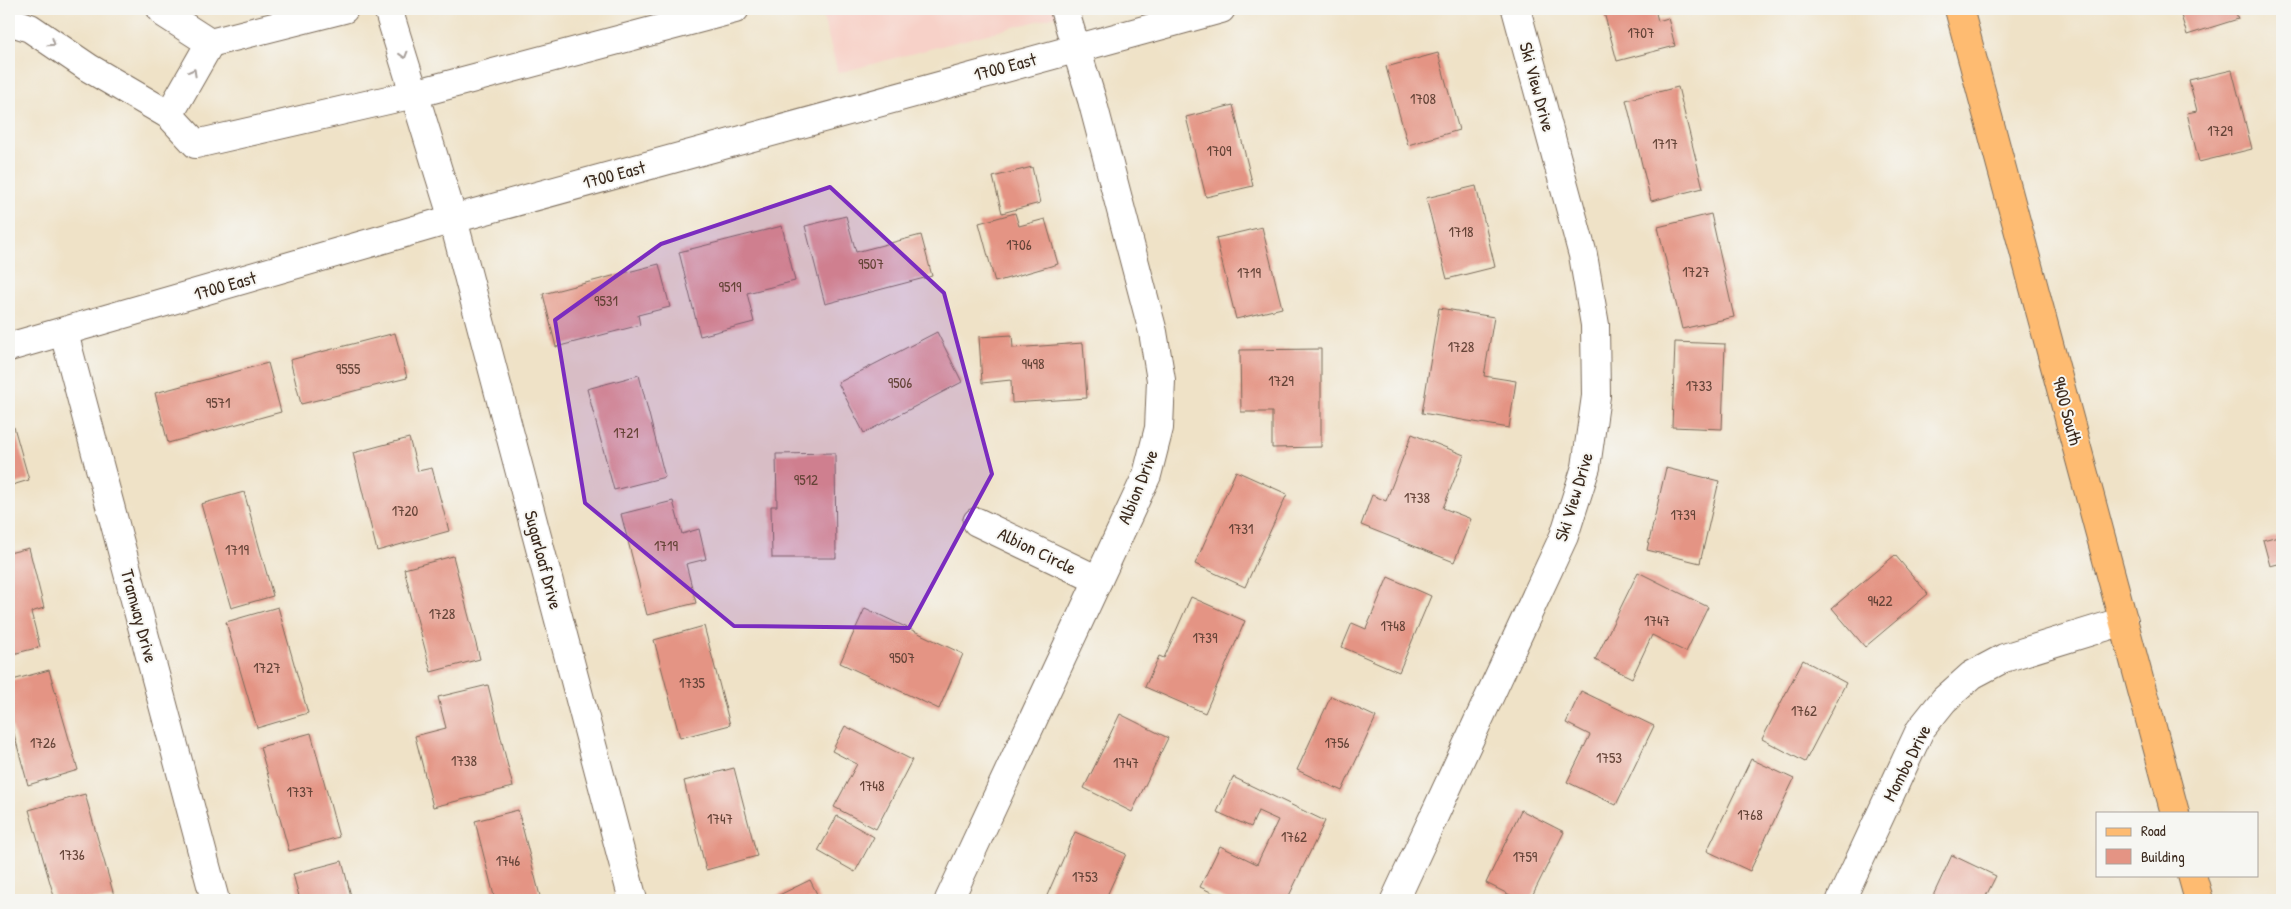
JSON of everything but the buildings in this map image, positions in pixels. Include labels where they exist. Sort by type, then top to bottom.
[{"type":"main road","name":"9400 South","points":[[1959,9],[2175,812]]},
{"type":"main road","points":[[2192,876],[2199,900]]},
{"type":"street","points":[[161,9],[165,14],[210,43]]},
{"type":"street","points":[[169,115],[210,43],[344,9]]},
{"type":"street","name":"Sugarloaf Drive","points":[[388,9],[453,219],[633,900]]},
{"type":"street","points":[[9,21],[30,28],[89,68],[169,115],[196,144],[414,94],[735,9]]},
{"type":"street","name":"Albion Drive","points":[[949,900],[1147,475],[1160,428],[1160,380],[1154,332],[1078,47],[1064,9]]},
{"type":"street","name":"1700 East","points":[[9,347],[64,333],[453,219],[1221,9]]},
{"type":"street","name":"Ski View Drive","points":[[1396,900],[1564,536],[1586,467],[1596,396],[1596,325],[1583,255],[1516,9]]},
{"type":"street","name":"Tramway Drive","points":[[64,333],[215,900]]},
{"type":"street","name":"Albion Circle","points":[[977,522],[1098,580]]},
{"type":"street","name":"Mombo Drive","points":[[1841,900],[1920,730],[1944,700],[1972,675],[2004,658],[2124,621]]},
{"type":"highlighted area","points":[[830,187],[944,293],[992,474],[909,628],[734,626],[585,503],[555,320],[661,244]]},
{"type":"shaded area","points":[[821,9],[1083,9],[838,73]]}]
